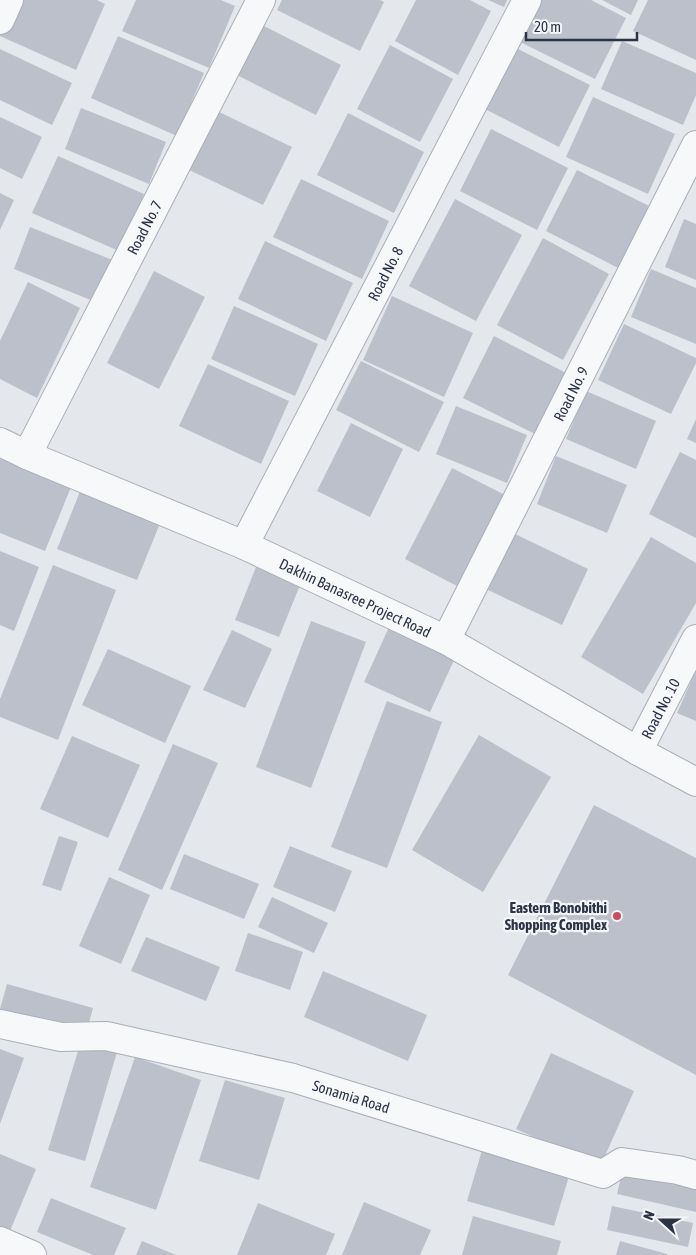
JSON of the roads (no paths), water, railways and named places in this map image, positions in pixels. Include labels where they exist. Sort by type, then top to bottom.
[{"type":"street","points":[[0,20],[9,0]]},
{"type":"street","name":"Road No. 7","points":[[27,455],[261,0]]},
{"type":"street","name":"Road No. 8","points":[[244,545],[527,0]]},
{"type":"street","name":"Road No. 9","points":[[446,640],[696,145]]},
{"type":"street","name":"Dakhin Banasree Project Road","points":[[0,442],[244,545],[446,640],[638,751],[696,782]]},
{"type":"street","name":"Road No. 10","points":[[638,751],[696,639]]},
{"type":"street","name":"Sonamia Road","points":[[0,1024],[61,1037],[106,1036],[292,1078],[603,1174],[622,1162],[678,1170],[696,1175]]},
{"type":"street","points":[[0,1241],[32,1255]]},
{"type":"place","name":"Eastern Bonobithi Shopping Complex","points":[[617,916]]}]
